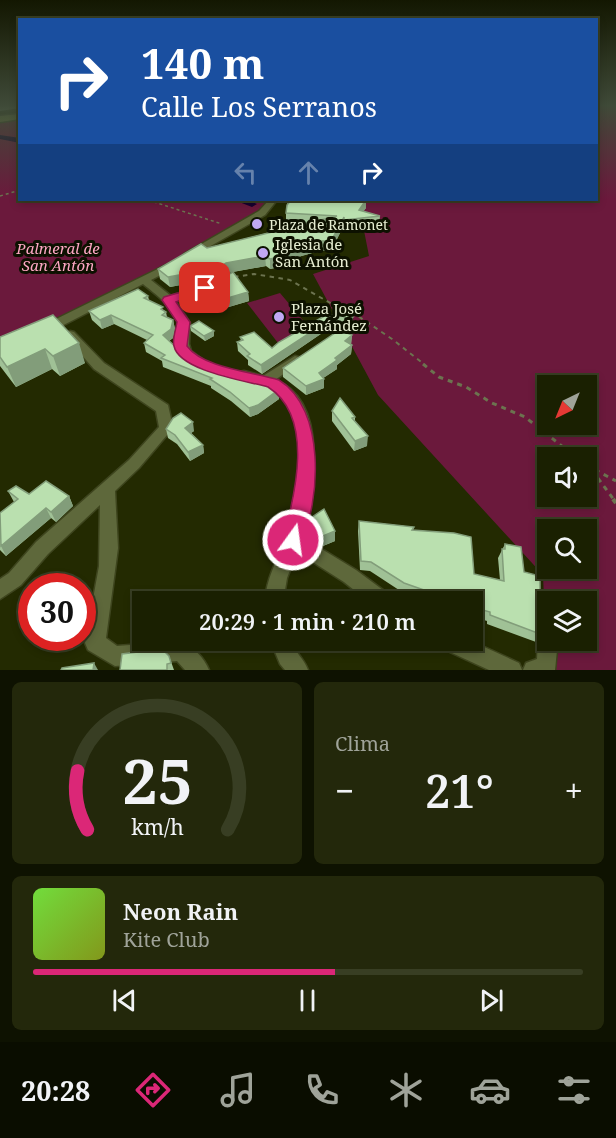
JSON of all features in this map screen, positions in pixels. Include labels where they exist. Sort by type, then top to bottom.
[{"type":"street","points":[[39,333],[145,280],[262,213],[272,201]]},
{"type":"street","points":[[169,300],[223,283],[231,277]]},
{"type":"street","points":[[145,280],[169,300],[183,322],[180,346],[184,352],[200,364],[215,368]]},
{"type":"street","points":[[0,590],[15,579],[42,548],[134,464],[166,428],[163,409],[99,366],[58,324]]},
{"type":"street","points":[[264,381],[302,356]]},
{"type":"street","points":[[234,373],[273,383],[284,390],[294,402],[304,432],[307,464],[305,483],[293,540],[274,591]]},
{"type":"street","points":[[106,489],[111,524],[108,573],[95,643],[115,656],[181,651],[199,670]]},
{"type":"street","points":[[293,540],[370,591]]},
{"type":"street","points":[[285,651],[298,670]]},
{"type":"street","points":[[470,651],[512,670]]},
{"type":"street","points":[[533,670],[547,666],[548,651]]},
{"type":"path","points":[[0,196],[18,191]]},
{"type":"path","points":[[150,201],[230,227]]},
{"type":"path","points":[[231,277],[254,274],[290,280],[339,308],[352,312],[392,339],[439,377],[466,387],[492,403],[525,417],[562,447]]},
{"type":"path","points":[[597,472],[616,481]]},
{"type":"path","points":[[597,477],[616,503]]},
{"type":"green space","name":"Palmeral de San Antón","points":[[0,136],[18,136],[18,201],[269,201],[261,212],[106,298],[0,347]]},
{"type":"green space","points":[[598,136],[616,136],[616,670],[547,670],[546,651],[597,651],[597,591],[544,591],[543,579],[597,579],[597,519],[537,519],[537,568],[378,395],[313,274],[369,256],[358,201],[598,201]]},
{"type":"green space","name":"Plaza José Fernández","points":[[280,293],[313,332],[278,343],[247,303]]},
{"type":"building","points":[[290,201],[365,201],[359,210],[380,216],[344,220],[344,217],[331,241],[319,241],[280,252],[284,256],[270,259],[265,256],[226,263],[217,269],[203,273],[201,271],[168,277],[158,269],[201,244],[207,248],[337,216],[286,213]]},
{"type":"building","points":[[233,272],[248,292],[221,300],[210,284]]},
{"type":"building","points":[[138,289],[148,296],[144,298],[163,307],[161,309],[166,312],[162,315],[173,320],[171,329],[163,335],[184,355],[194,360],[249,374],[278,390],[258,405],[249,408],[210,379],[212,378],[161,358],[165,355],[144,343],[153,335],[111,315],[100,320],[89,311]]},
{"type":"building","points":[[341,310],[353,317],[347,320],[343,316],[334,317],[261,365],[247,356],[250,354],[237,342],[243,340],[240,337],[254,332],[272,348],[328,314],[331,316]]},
{"type":"building","points":[[53,315],[79,343],[53,356],[45,349],[7,367],[0,357],[0,337]]},
{"type":"building","points":[[199,321],[214,331],[204,336],[190,326]]},
{"type":"building","points":[[344,327],[346,328],[342,331],[352,335],[345,341],[352,345],[319,373],[324,379],[306,386],[283,368]]},
{"type":"building","points":[[340,398],[355,417],[352,418],[368,436],[355,441],[332,411]]},
{"type":"building","points":[[181,413],[193,422],[185,428],[203,445],[188,452],[175,435],[166,429],[173,418]]},
{"type":"building","points":[[46,481],[69,496],[51,512],[46,508],[1,546],[0,513],[18,499],[8,491],[16,486],[29,494]]},
{"type":"building","points":[[324,509],[335,531],[323,536],[306,521]]},
{"type":"building","points":[[359,521],[414,527],[412,530],[454,533],[471,537],[474,574],[504,581],[502,549],[505,549],[505,544],[521,547],[524,572],[537,575],[537,579],[540,579],[540,591],[537,591],[537,633],[490,615],[490,612],[483,610],[483,591],[427,591],[404,583],[371,562],[361,561]]},
{"type":"building","points":[[164,651],[171,663],[167,664],[167,670],[120,670],[122,654]]},
{"type":"building","points":[[94,663],[93,670],[61,670],[62,668]]},
{"type":"waterway","points":[[0,137],[18,141]]},
{"type":"waterway","points":[[242,201],[252,204]]},
{"type":"place","name":"Plaza de Ramonet","points":[[257,224]]},
{"type":"place","name":"Iglesia de San Antón","points":[[263,253]]},
{"type":"place","name":"Plaza José Fernández","points":[[279,317]]},
{"type":"route","points":[[205,288],[169,300],[183,322],[180,346],[184,352],[200,364],[273,383],[284,390],[294,402],[298,413],[304,432],[307,464],[302,504],[293,540]]}]
